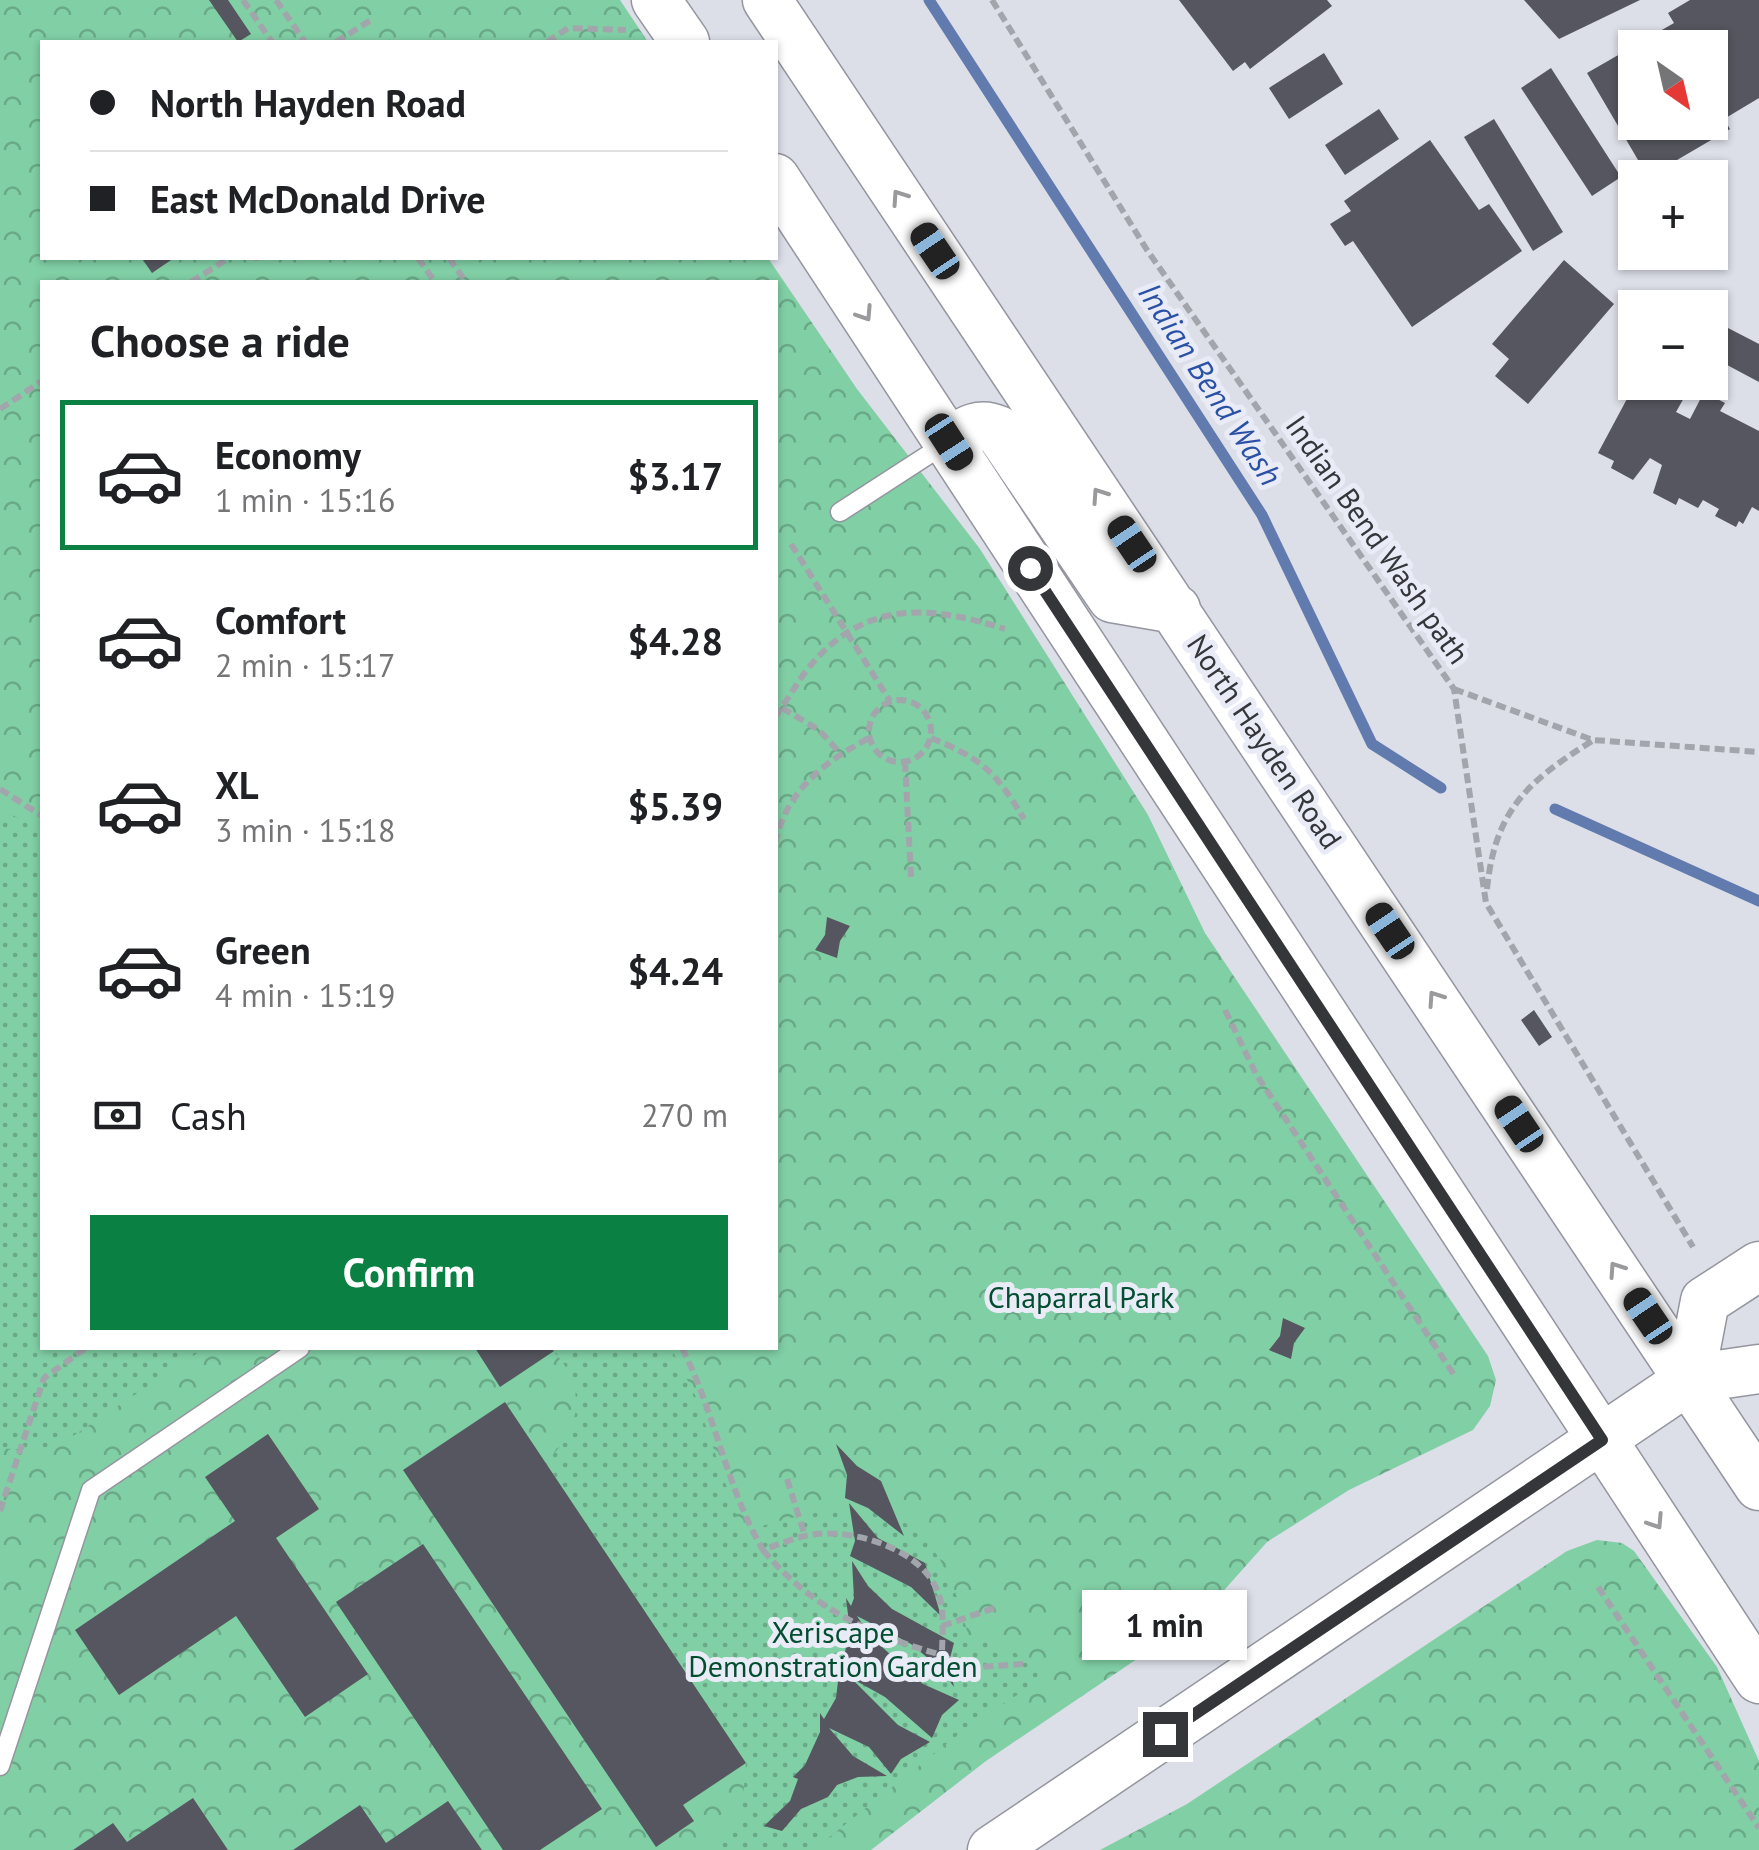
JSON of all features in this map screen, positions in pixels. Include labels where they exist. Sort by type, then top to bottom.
[{"type":"main road","name":"North Hayden Road","points":[[766,0],[1759,1486]]},
{"type":"main road","points":[[644,15],[682,40]]},
{"type":"main road","points":[[778,183],[1759,1679]]},
{"type":"main road","points":[[949,442],[972,427],[986,425],[998,430],[1112,598],[1176,609]]},
{"type":"main road","points":[[1690,1379],[1704,1301],[1759,1266]]},
{"type":"main road","points":[[992,1850],[1690,1379],[1759,1369]]},
{"type":"lane","points":[[840,512],[949,442]]},
{"type":"lane","points":[[0,1766],[91,1490],[297,1350]]},
{"type":"path","points":[[276,0],[304,40]]},
{"type":"path","name":"Indian Bend Wash path","points":[[992,0],[1147,250],[1454,689],[1486,903],[1693,1247]]},
{"type":"path","points":[[247,1],[271,40]]},
{"type":"path","points":[[550,40],[568,28],[644,15]]},
{"type":"path","points":[[339,40],[374,18]]},
{"type":"path","points":[[195,280],[226,260]]},
{"type":"path","points":[[0,409],[40,382]]},
{"type":"path","points":[[792,544],[890,701]]},
{"type":"path","points":[[778,713],[805,672],[848,632],[890,616],[934,610],[1005,629]]},
{"type":"path","points":[[1454,689],[1594,740],[1759,752]]},
{"type":"path","points":[[890,701],[908,701],[924,711],[930,738],[922,754],[905,762],[878,754],[870,738],[876,712],[890,701]]},
{"type":"path","points":[[782,708],[819,730],[840,754]]},
{"type":"path","points":[[778,828],[797,792],[826,762],[870,738]]},
{"type":"path","points":[[930,738],[972,754],[1000,779],[1024,818]]},
{"type":"path","points":[[1486,903],[1491,851],[1505,817],[1532,781],[1594,740]]},
{"type":"path","points":[[905,762],[910,876]]},
{"type":"path","points":[[0,789],[40,815]]},
{"type":"path","points":[[1225,1010],[1256,1074],[1456,1378]]},
{"type":"path","points":[[0,1511],[44,1378],[83,1350]]},
{"type":"path","points":[[683,1350],[725,1451],[742,1513],[763,1550],[791,1583],[879,1637],[942,1655],[965,1668],[1025,1664]]},
{"type":"path","points":[[787,1479],[805,1536]]},
{"type":"path","points":[[763,1550],[805,1536],[846,1534],[884,1544],[917,1565],[937,1591],[942,1655]]},
{"type":"path","points":[[1598,1587],[1759,1828]]},
{"type":"path","points":[[942,1626],[997,1607]]},
{"type":"green space","name":"Chaparral Park","points":[[0,0],[620,0],[647,40],[40,40],[40,260],[769,260],[857,389],[980,549],[1148,815],[1205,933],[1488,1356],[1496,1380],[1490,1406],[1473,1430],[1349,1490],[1267,1542],[1202,1615],[986,1761],[871,1850],[0,1850]]},
{"type":"green space","points":[[0,808],[40,831],[40,1350],[202,1350],[49,1452],[0,1448]]},
{"type":"green space","name":"Xeriscape Demonstration Garden","points":[[552,1350],[672,1350],[696,1397],[742,1532],[825,1512],[859,1510],[889,1515],[914,1529],[936,1553],[954,1588],[968,1635],[1026,1657],[1049,1674],[963,1731],[813,1850],[718,1850],[742,1808],[746,1763],[545,1462],[567,1435],[576,1406],[575,1391],[562,1362]]},
{"type":"green space","points":[[1597,1540],[1622,1543],[1634,1551],[1717,1667],[1759,1761],[1759,1850],[1100,1850],[1187,1804],[1567,1551]]},
{"type":"building","points":[[209,0],[228,0],[251,34],[237,40]]},
{"type":"building","points":[[1179,0],[1327,0],[1332,6],[1250,69],[1245,62],[1233,71]]},
{"type":"building","points":[[1524,0],[1640,0],[1559,39]]},
{"type":"building","points":[[1690,0],[1759,0],[1759,98],[1728,117],[1728,30],[1662,30],[1674,23],[1668,13]]},
{"type":"building","points":[[1324,53],[1343,84],[1289,119],[1269,88]]},
{"type":"building","points":[[1618,55],[1618,126],[1587,73]]},
{"type":"building","points":[[1551,68],[1618,172],[1618,179],[1592,196],[1521,88]]},
{"type":"building","points":[[1379,109],[1399,139],[1345,175],[1325,145]]},
{"type":"building","points":[[1494,119],[1563,232],[1533,251],[1464,137]]},
{"type":"building","points":[[1430,140],[1479,210],[1489,204],[1522,251],[1412,327],[1353,241],[1345,246],[1330,224],[1351,211],[1344,201]]},
{"type":"building","points":[[1626,140],[1711,140],[1677,160],[1638,160]]},
{"type":"building","points":[[143,260],[171,260],[152,273]]},
{"type":"building","points":[[1564,260],[1614,304],[1528,404],[1495,376],[1509,359],[1492,344]]},
{"type":"building","points":[[1728,328],[1759,344],[1759,382],[1728,366]]},
{"type":"building","points":[[1626,400],[1683,400],[1676,412],[1690,419],[1700,400],[1719,400],[1725,403],[1720,411],[1759,431],[1759,511],[1752,507],[1743,524],[1739,521],[1736,527],[1715,516],[1719,509],[1703,500],[1698,508],[1679,498],[1676,505],[1653,493],[1662,465],[1650,458],[1633,480],[1611,468],[1614,461],[1598,453]]},
{"type":"building","points":[[827,917],[850,926],[840,941],[837,958],[815,950],[825,935]]},
{"type":"building","points":[[1534,1010],[1552,1037],[1539,1046],[1521,1020]]},
{"type":"building","points":[[1283,1318],[1305,1328],[1294,1343],[1291,1359],[1269,1350],[1280,1336]]},
{"type":"building","points":[[476,1350],[554,1351],[500,1387]]},
{"type":"building","points":[[505,1402],[746,1763],[683,1805],[694,1821],[656,1847],[403,1470]]},
{"type":"building","points":[[268,1434],[319,1509],[276,1538],[368,1674],[305,1717],[236,1616],[119,1695],[75,1630],[235,1521],[205,1477]]},
{"type":"building","points":[[836,1444],[857,1466],[881,1481],[904,1536],[868,1508],[845,1498],[847,1475]]},
{"type":"building","points":[[849,1503],[878,1538],[925,1563],[941,1616],[911,1587],[850,1556],[855,1541]]},
{"type":"building","points":[[423,1544],[602,1809],[540,1850],[503,1850],[336,1602]]},
{"type":"building","points":[[852,1561],[868,1586],[892,1609],[954,1643],[949,1662],[954,1687],[941,1669],[911,1644],[857,1616],[870,1636],[923,1684],[959,1700],[942,1715],[932,1738],[885,1697],[851,1678],[898,1725],[930,1742],[901,1759],[891,1774],[869,1747],[829,1728],[853,1756],[887,1776],[858,1777],[837,1785],[828,1797],[801,1809],[782,1831],[764,1826],[790,1801],[798,1779],[793,1777],[805,1765],[820,1732],[820,1713],[824,1719],[836,1698],[839,1673],[833,1670],[845,1653],[849,1623],[846,1598],[851,1606],[854,1598]]},
{"type":"building","points":[[193,1798],[228,1850],[73,1850],[113,1823],[127,1842]]},
{"type":"building","points":[[448,1801],[482,1850],[293,1850],[360,1805],[386,1843]]},
{"type":"waterway","name":"Indian Bend Wash","points":[[929,0],[1262,515],[1372,744],[1441,788]]},
{"type":"waterway","name":"Indian Bend Wash","points":[[1555,809],[1759,901]]},
{"type":"route","points":[[1030,568],[1602,1440],[1165,1734]]}]
